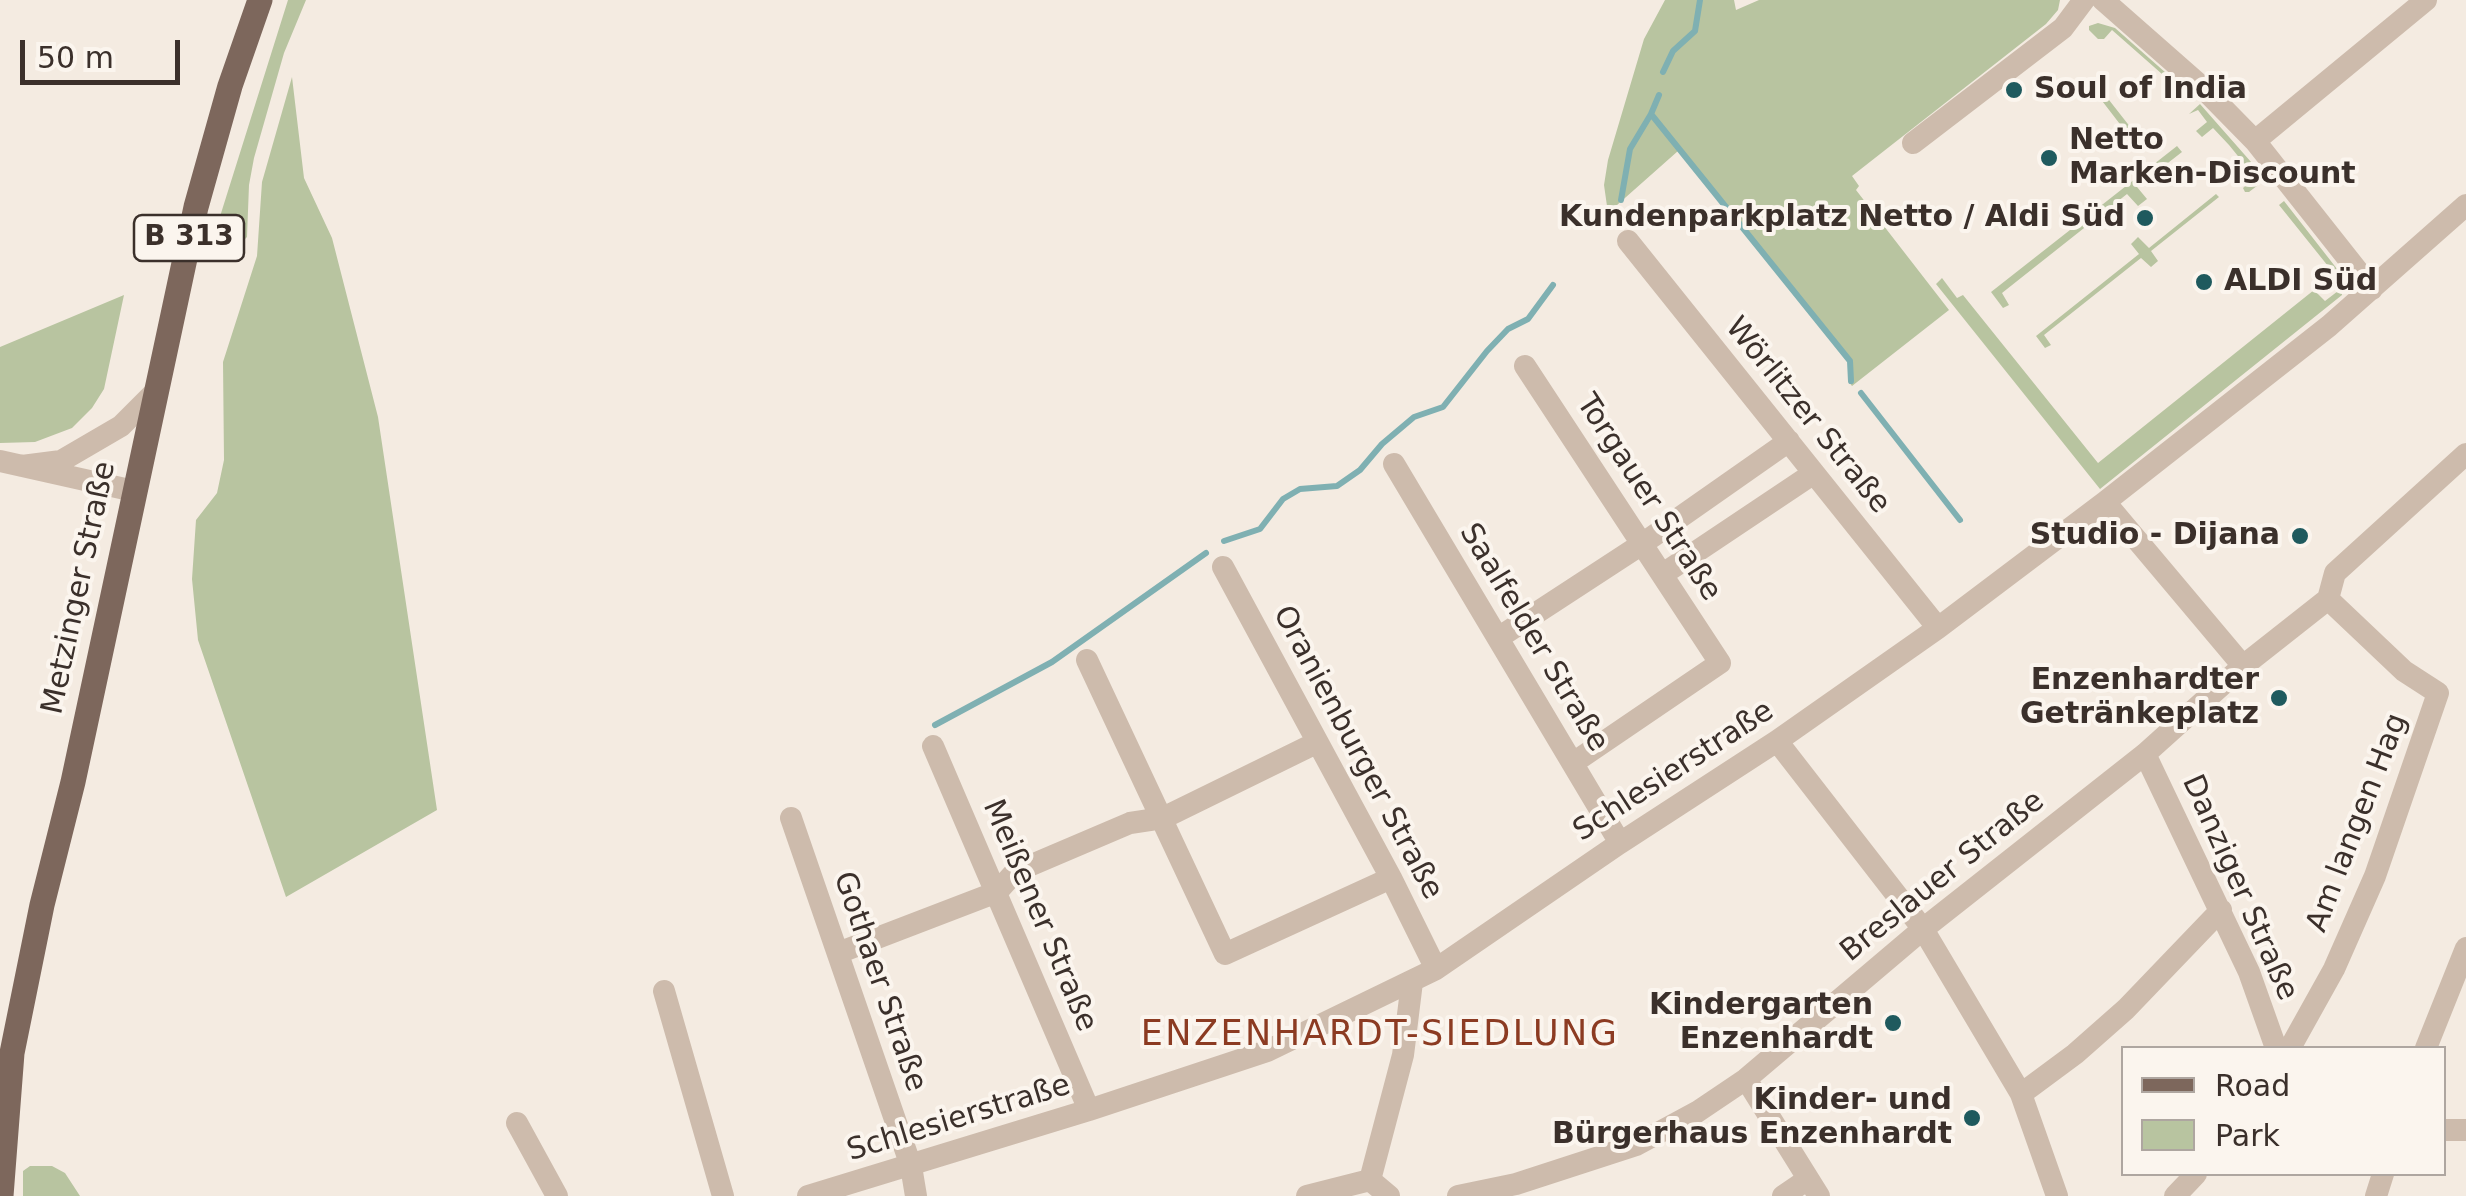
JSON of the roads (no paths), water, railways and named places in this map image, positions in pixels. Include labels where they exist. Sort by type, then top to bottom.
[{"type":"main road","name":"Metzinger Straße","points":[[0,1196],[12,1053],[155,392],[212,144],[260,0]]},
{"type":"street","points":[[1913,144],[2063,28],[2084,0]]},
{"type":"street","points":[[2103,0],[2202,87],[2255,140],[2372,289]]},
{"type":"street","points":[[2255,140],[2426,0]]},
{"type":"street","name":"Schlesierstraße","points":[[808,1196],[1268,1051],[1436,969],[1777,741],[1938,628],[2106,502],[2372,289],[2466,206]]},
{"type":"street","name":"Wörlitzer Straße","points":[[1628,241],[1938,628]]},
{"type":"street","name":"Torgauer Straße","points":[[1525,366],[1720,663],[1573,763]]},
{"type":"street","points":[[11,464],[61,460],[121,426],[155,392]]},
{"type":"street","points":[[1498,638],[1642,544],[1788,441]]},
{"type":"street","points":[[2328,598],[2335,572],[2466,454]]},
{"type":"street","points":[[11,464],[134,491]]},
{"type":"street","name":"Saalfelder Straße","points":[[1394,464],[1620,843]]},
{"type":"street","points":[[1663,574],[1814,473]]},
{"type":"street","points":[[1715,493],[1737,524]]},
{"type":"street","points":[[2106,502],[2243,666]]},
{"type":"street","name":"Oranienburger Straße","points":[[1223,566],[1436,969]]},
{"type":"street","name":"Breslauer Straße","points":[[1458,1196],[1516,1184],[1636,1145],[1746,1079],[1923,929],[2145,754],[2243,666],[2328,598]]},
{"type":"street","name":"Am langen Hag","points":[[2291,1046],[2334,969],[2375,876],[2438,693],[2404,671],[2328,598]]},
{"type":"street","points":[[1087,660],[1225,954],[1391,878]]},
{"type":"street","points":[[1777,741],[1923,929],[2020,1094],[2057,1196]]},
{"type":"street","points":[[838,954],[997,892],[1016,872],[1130,822],[1163,818],[1316,742]]},
{"type":"street","name":"Meißener Straße","points":[[933,746],[1090,1110]]},
{"type":"street","name":"Danziger Straße","points":[[2145,754],[2249,972],[2275,1046]]},
{"type":"street","name":"Gothaer Straße","points":[[791,818],[912,1166],[916,1196]]},
{"type":"street","points":[[2020,1094],[2075,1054],[2126,1009],[2221,910]]},
{"type":"street","points":[[2427,1046],[2466,948]]},
{"type":"street","points":[[1370,1180],[1403,1055],[1412,982]]},
{"type":"street","points":[[664,991],[723,1196]]},
{"type":"street","points":[[1746,1079],[1813,1187],[1784,1196]]},
{"type":"street","points":[[517,1124],[557,1196]]},
{"type":"street","points":[[2174,1196],[2194,1176]]},
{"type":"street","points":[[1307,1196],[1370,1180]]},
{"type":"street","points":[[1370,1180],[1389,1196]]},
{"type":"waterway","points":[[1663,72],[1673,51],[1695,31],[1700,0]]},
{"type":"waterway","points":[[1659,95],[1651,114],[1850,361],[1851,381]]},
{"type":"waterway","points":[[1621,200],[1630,149],[1651,114]]},
{"type":"waterway","points":[[1224,541],[1260,529],[1283,499],[1300,489],[1337,486],[1360,470],[1382,444],[1414,417],[1443,407],[1487,351],[1508,329],[1528,319],[1553,285]]},
{"type":"waterway","points":[[1861,393],[1960,520]]},
{"type":"waterway","points":[[935,725],[1052,662],[1206,553]]},
{"type":"place","name":"Soul of India","points":[[2014,90]]},
{"type":"place","name":"Netto Marken-Discount","points":[[2049,158]]},
{"type":"place","name":"Kundenparkplatz Netto / Aldi Süd","points":[[2145,218]]},
{"type":"place","name":"ALDI Süd","points":[[2204,282]]},
{"type":"place","name":"Studio - Dijana","points":[[2300,536]]},
{"type":"place","name":"Enzenhardter Getränkeplatz","points":[[2279,698]]},
{"type":"place","name":"Kindergarten Enzenhardt","points":[[1893,1023]]},
{"type":"place","name":"Kinder- und Bürgerhaus Enzenhardt","points":[[1972,1118]]},
{"type":"district","name":"ENZENHARDT-SIEDLUNG","points":[[1380,1036]]}]
